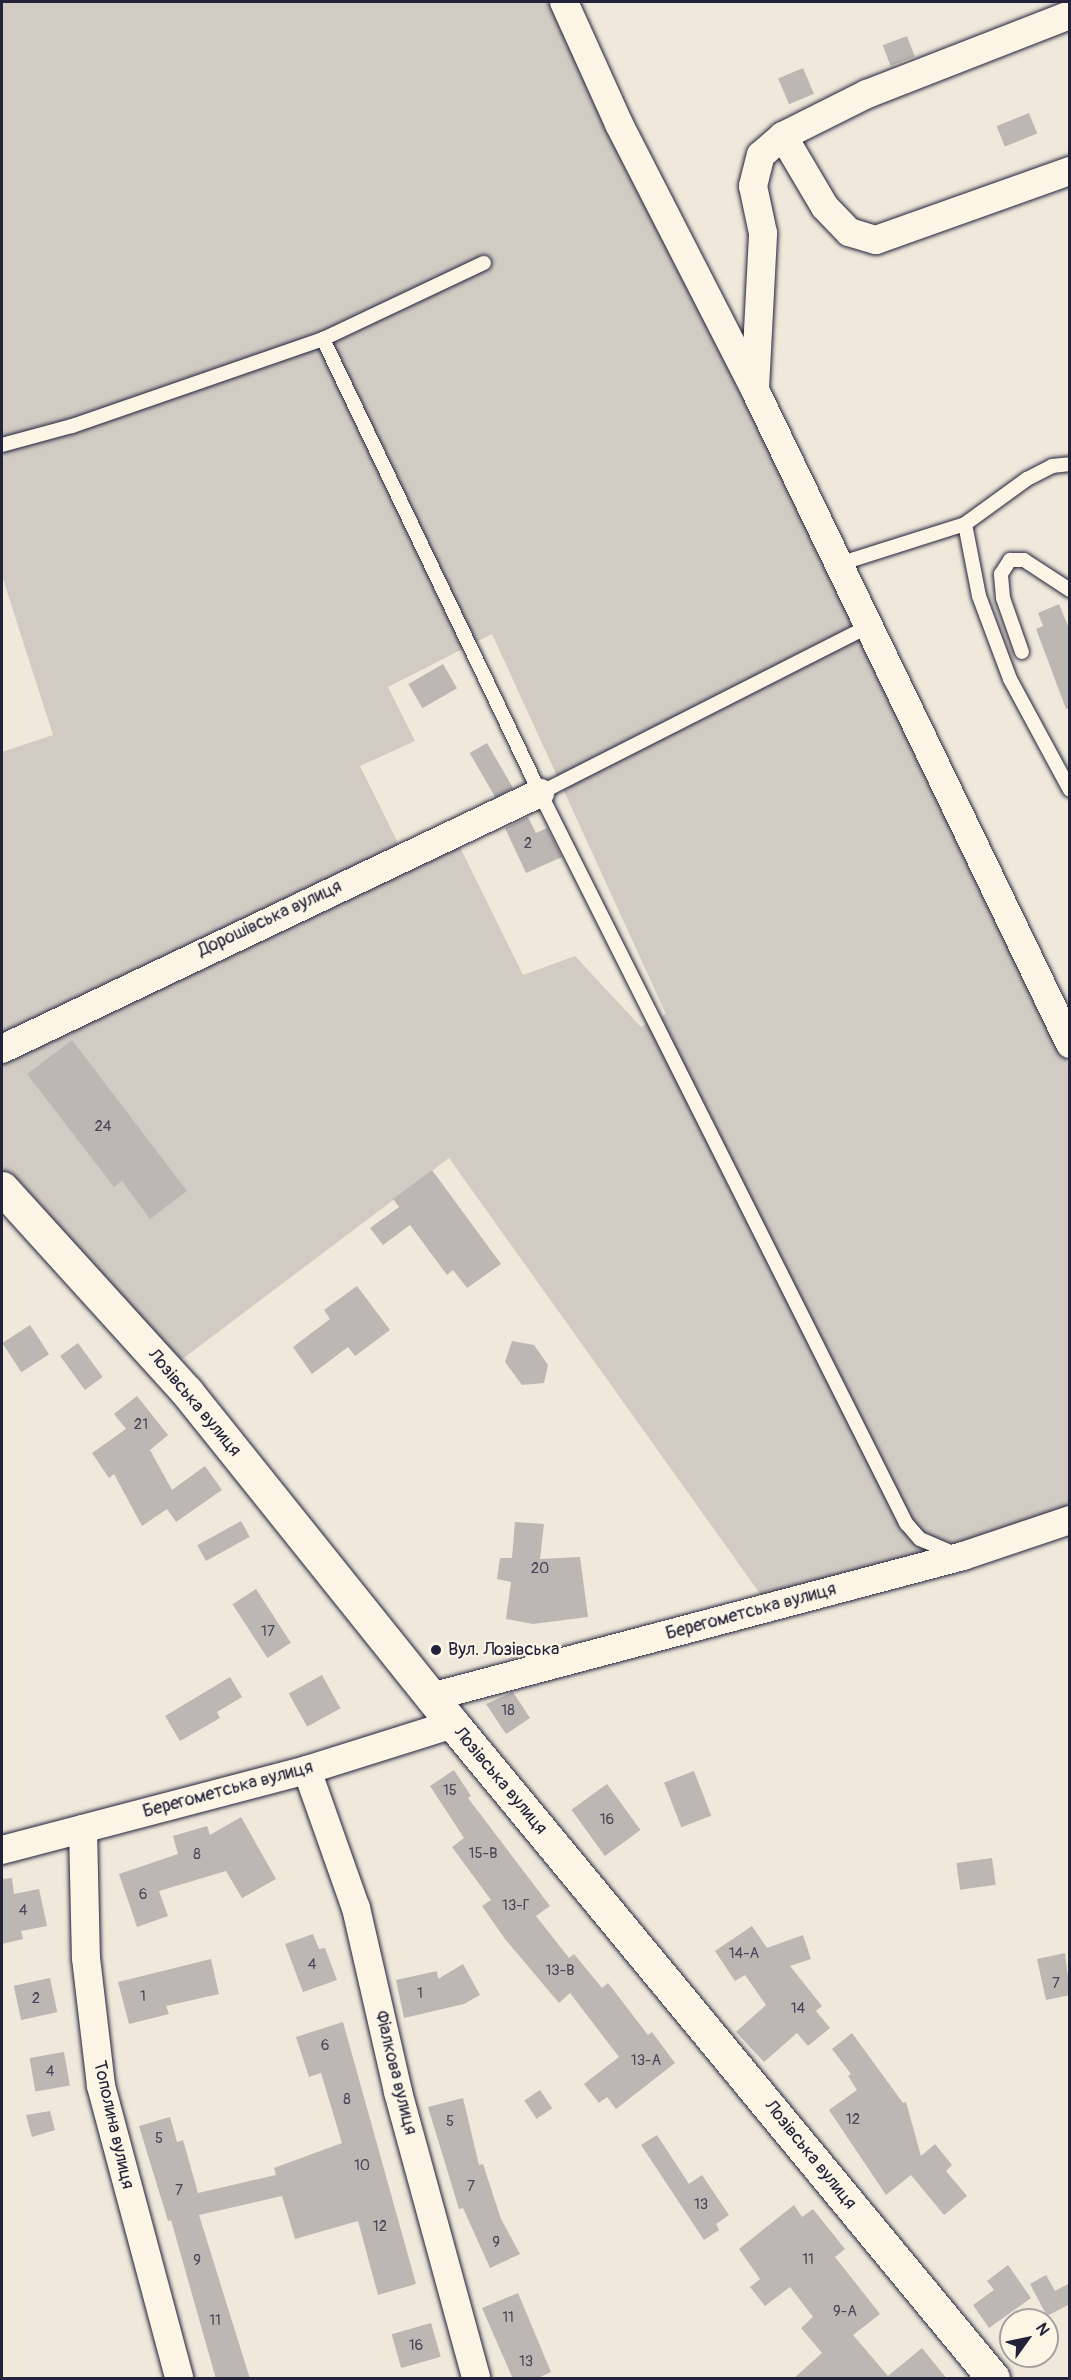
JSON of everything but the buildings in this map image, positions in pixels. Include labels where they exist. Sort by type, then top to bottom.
[{"type":"street","points":[[564,2],[619,124],[755,390],[1070,1044]]},
{"type":"street","points":[[755,390],[763,234],[753,186],[761,155],[783,136],[867,94],[1070,15]]},
{"type":"street","points":[[783,136],[825,207],[849,232],[876,240],[1070,171]]},
{"type":"street","name":"Дорошівська вулиця","points":[[2,1049],[540,793]]},
{"type":"street","name":"Лозівська вулиця","points":[[2,1188],[188,1392],[453,1724],[993,2379]]},
{"type":"street","name":"Берегометська вулиця","points":[[431,1697],[963,1556],[1070,1520]]},
{"type":"street","name":"Берегометська вулиця","points":[[2,1850],[307,1770],[453,1724]]},
{"type":"street","name":"Фіалкова вулиця","points":[[307,1770],[356,1908],[398,2092],[476,2379]]},
{"type":"street","name":"Тополина вулиця","points":[[83,1829],[86,1958],[100,2086],[179,2379]]},
{"type":"lane","points":[[2,445],[72,426],[323,339],[484,263]]},
{"type":"lane","points":[[323,339],[540,793],[906,1523],[920,1539],[963,1556]]},
{"type":"lane","points":[[839,564],[965,524],[1027,479],[1052,466],[1070,464]]},
{"type":"lane","points":[[965,524],[978,596],[1010,679],[1070,790]]},
{"type":"lane","points":[[1022,652],[1003,598],[1001,574],[1010,560],[1023,560],[1070,590]]},
{"type":"lane","points":[[540,793],[869,626]]},
{"type":"shaded area","points":[[2,2],[557,2],[857,633],[1069,1066],[1069,1518],[766,1602],[449,1158],[164,1373],[2,1185],[2,752],[53,735],[2,576]],"holes":[[[492,634],[666,1014],[641,1027],[575,956],[523,975],[450,827],[401,849],[360,766],[415,741],[388,687]]]},
{"type":"place","name":"Вул. Лозівська","points":[[436,1650]]}]
